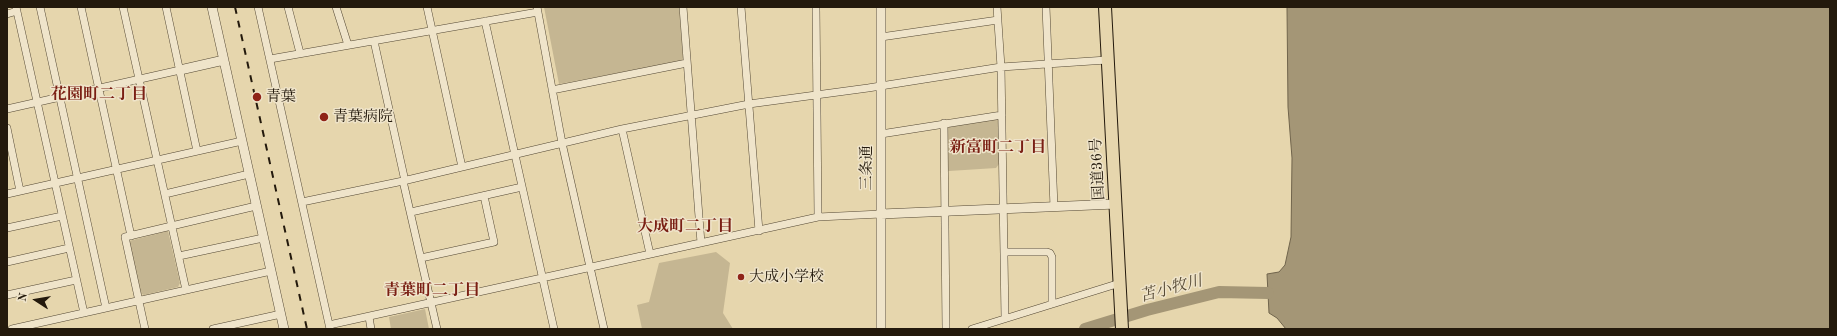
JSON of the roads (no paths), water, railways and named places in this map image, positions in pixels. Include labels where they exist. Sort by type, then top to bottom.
[{"type":"highway","name":"国道36号","points":[[1106,7],[1107,60],[1122,329]]},
{"type":"street","points":[[40,7],[106,308]]},
{"type":"street","points":[[81,7],[131,236]]},
{"type":"street","points":[[123,7],[186,290]]},
{"type":"street","points":[[166,7],[197,151]]},
{"type":"street","points":[[212,7],[284,329]]},
{"type":"street","points":[[258,7],[330,327],[431,303],[818,217],[1116,204]]},
{"type":"street","points":[[288,7],[300,53]]},
{"type":"street","points":[[336,7],[348,46]]},
{"type":"street","points":[[427,7],[462,167]]},
{"type":"street","points":[[683,7],[702,243]]},
{"type":"street","points":[[741,7],[759,231]]},
{"type":"street","points":[[816,7],[818,217]]},
{"type":"street","name":"三条通","points":[[881,7],[881,329]]},
{"type":"street","points":[[997,7],[1001,67],[1006,318]]},
{"type":"street","points":[[1046,7],[1054,207]]},
{"type":"street","points":[[7,14],[17,9],[84,313]]},
{"type":"street","points":[[270,59],[432,31],[537,10],[562,143],[604,329]]},
{"type":"street","points":[[881,38],[998,20]]},
{"type":"street","points":[[485,21],[554,329]]},
{"type":"street","points":[[374,41],[410,212],[437,329]]},
{"type":"street","points":[[7,109],[224,60]]},
{"type":"street","points":[[302,202],[404,181],[691,114],[1001,67],[1107,60]]},
{"type":"street","points":[[552,90],[687,63]]},
{"type":"street","points":[[881,134],[1002,115]]},
{"type":"street","points":[[944,123],[946,329]]},
{"type":"street","points":[[7,128],[20,191]]},
{"type":"street","points":[[622,129],[650,254]]},
{"type":"street","points":[[7,194],[242,141]]},
{"type":"street","points":[[165,194],[250,174]]},
{"type":"street","points":[[410,212],[522,187]]},
{"type":"street","points":[[421,258],[494,242],[484,196]]},
{"type":"street","points":[[145,329],[125,237],[256,206]]},
{"type":"street","points":[[7,228],[62,216]]},
{"type":"street","points":[[179,256],[263,238]]},
{"type":"street","points":[[7,262],[69,248]]},
{"type":"street","points":[[1004,252],[1050,253],[1052,257],[1052,304]]},
{"type":"street","points":[[12,329],[271,271]]},
{"type":"street","points":[[7,295],[76,280]]},
{"type":"street","points":[[972,329],[1052,304],[1120,287]]},
{"type":"street","points":[[213,329],[281,314]]},
{"type":"street","points":[[369,317],[371,329]]},
{"type":"waterway","name":"苫小牧川","points":[[1085,329],[1147,310],[1219,292],[1268,293]]},
{"type":"railway","points":[[235,7],[307,329]]},
{"type":"place","name":"青葉","points":[[257,97]]},
{"type":"place","name":"青葉病院","points":[[324,117]]},
{"type":"place","name":"大成小学校","points":[[741,277]]},
{"type":"district","name":"花園町二丁目","points":[[99,95]]},
{"type":"district","name":"新富町二丁目","points":[[998,148]]},
{"type":"district","name":"大成町二丁目","points":[[685,227]]},
{"type":"district","name":"青葉町二丁目","points":[[432,291]]}]
